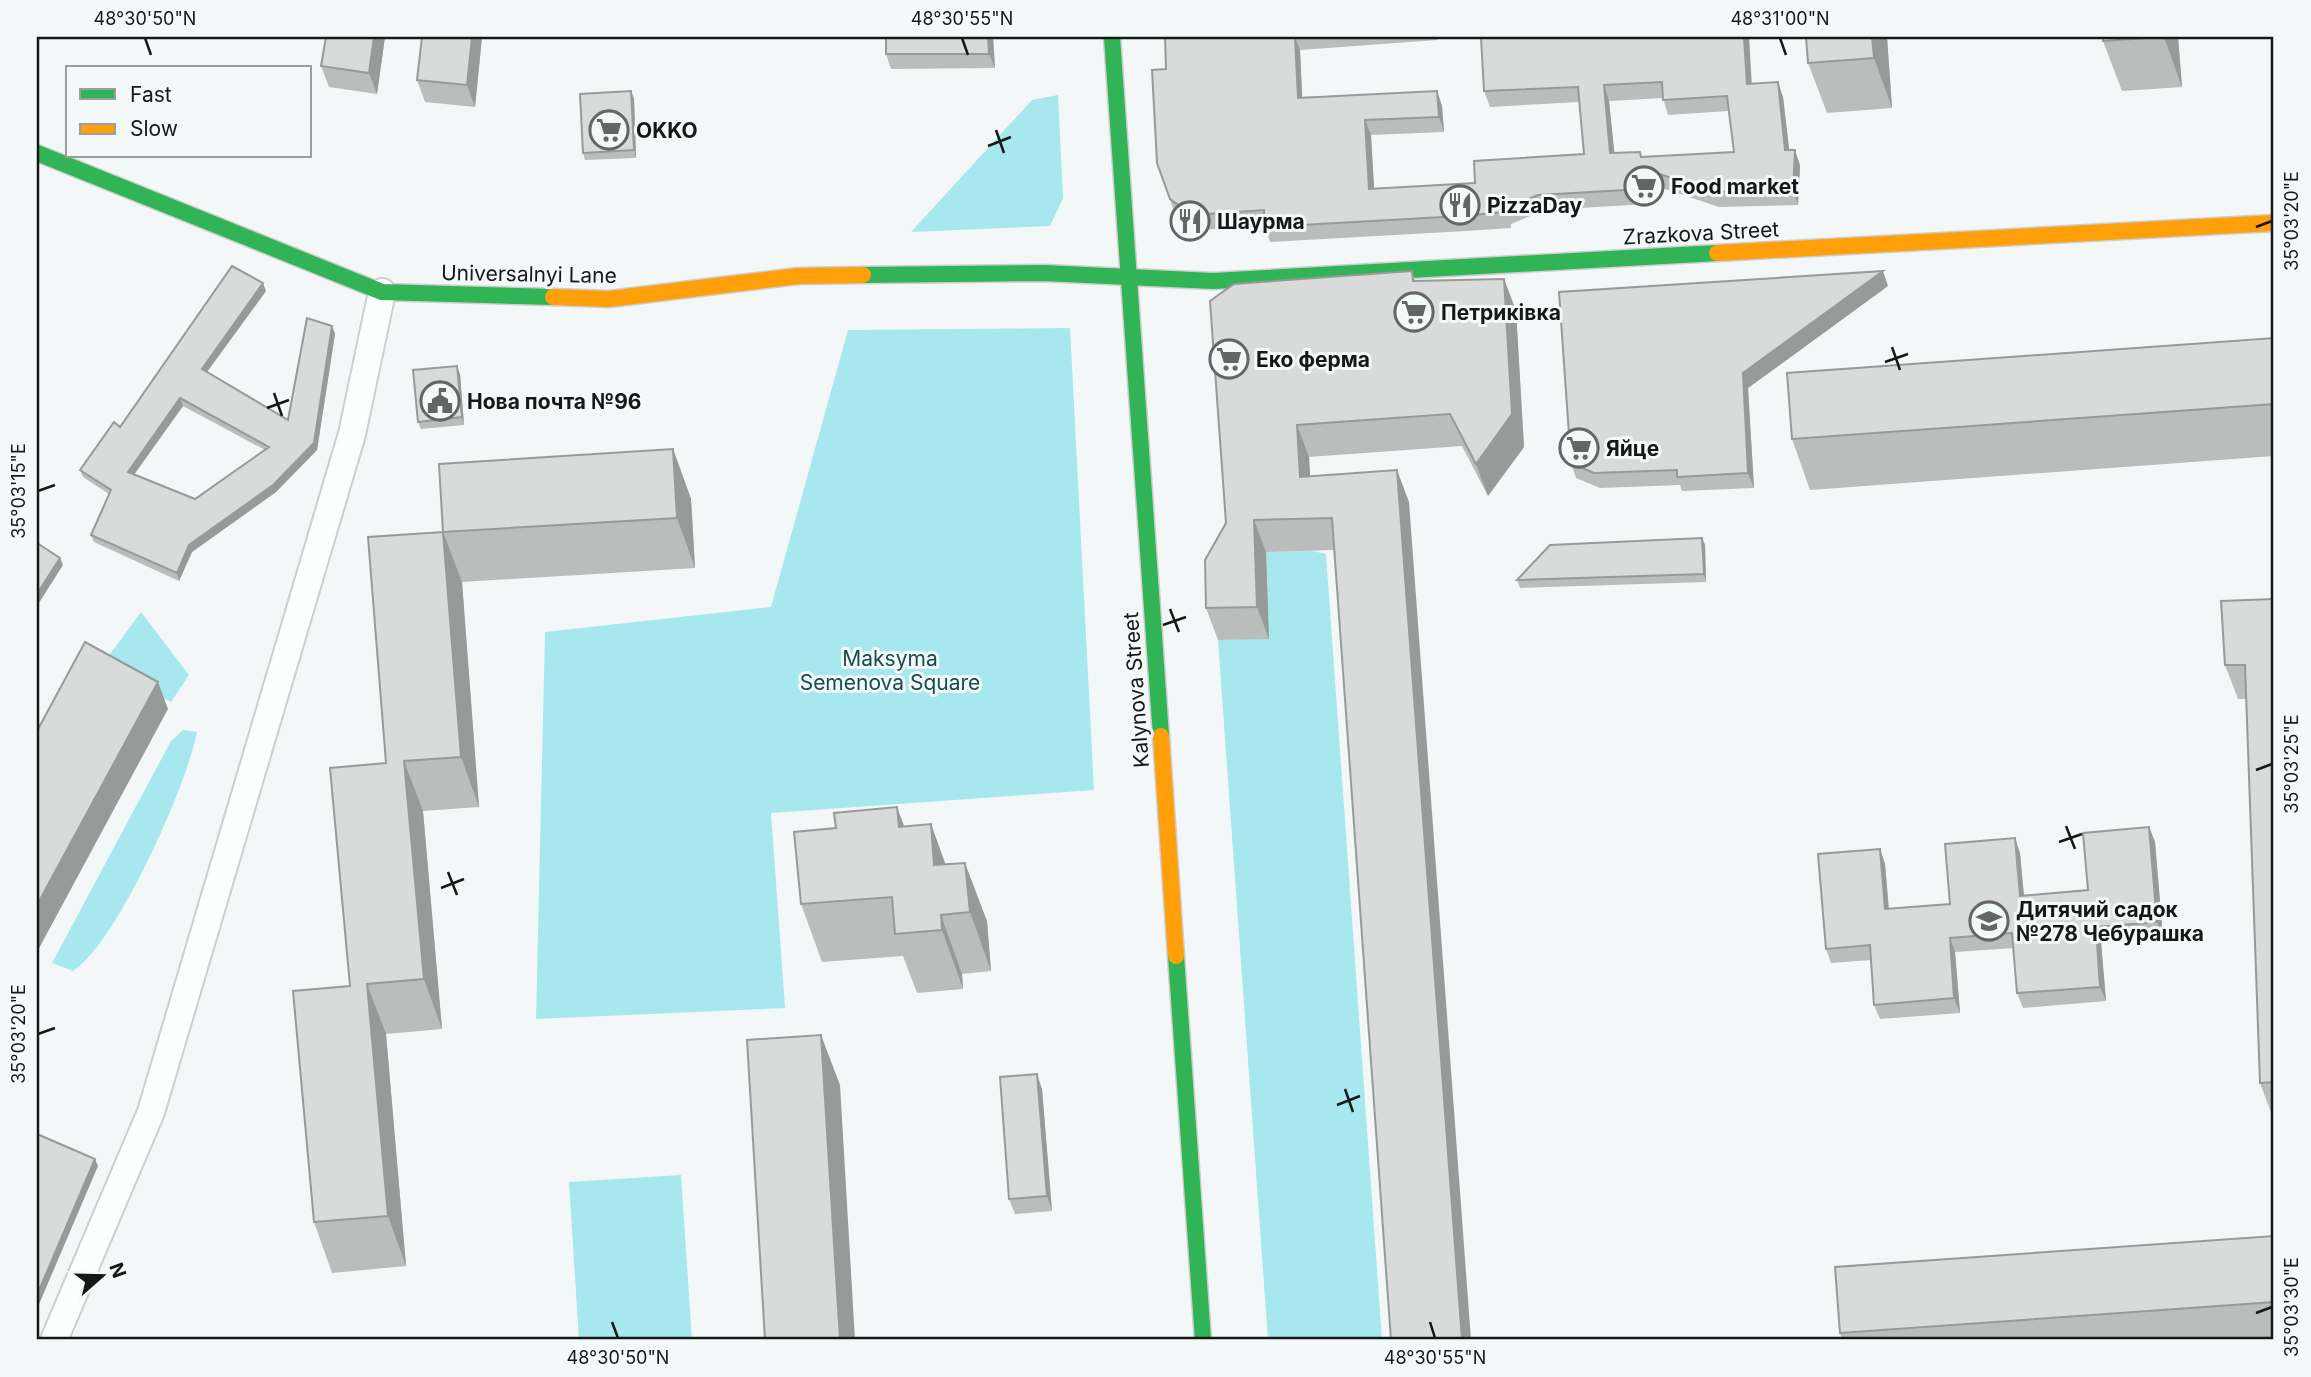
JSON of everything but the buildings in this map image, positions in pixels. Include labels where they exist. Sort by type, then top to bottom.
[{"type":"street","name":"Kalynova Street","points":[[1112,37],[1203,1340]]},
{"type":"street","name":"Universalnyi Lane","points":[[37,153],[382,292],[609,299],[798,276],[1044,273],[1131,279]]},
{"type":"street","name":"Zrazkova Street","points":[[1131,279],[1213,281],[2274,223]]},
{"type":"street","points":[[54,1340],[151,1112],[352,434],[382,292]]},
{"type":"green space","points":[[1058,95],[1063,198],[1050,226],[911,232],[1032,100]]},
{"type":"green space","name":"Maksyma Semenova Square","points":[[1070,328],[1094,790],[771,813],[785,1008],[536,1019],[545,632],[771,607],[848,330]]},
{"type":"green space","points":[[1313,551],[1326,554],[1382,1340],[1268,1340],[1218,640],[1269,638],[1266,552]]},
{"type":"green space","points":[[141,612],[189,675],[171,702],[102,665]]},
{"type":"green space","points":[[183,730],[197,732],[191,756],[165,824],[129,897],[91,955],[73,971],[52,963],[171,741]]},
{"type":"green space","points":[[681,1175],[692,1340],[579,1340],[569,1182]]},
{"type":"traffic: fast","points":[[1112,37],[1161,736]]},
{"type":"traffic: fast","points":[[37,153],[382,292],[553,297]]},
{"type":"traffic: fast","points":[[863,275],[1044,273],[1213,281],[1717,253]]},
{"type":"traffic: fast","points":[[1176,956],[1203,1340]]},
{"type":"traffic: slow","points":[[1717,253],[2274,223]]},
{"type":"traffic: slow","points":[[553,297],[609,299],[798,276],[863,275]]},
{"type":"traffic: slow","points":[[1161,736],[1176,956]]},
{"type":"place","name":"OKKO","points":[[609,130]]},
{"type":"place","name":"Food market","points":[[1644,186]]},
{"type":"place","name":"PizzaDay","points":[[1460,205]]},
{"type":"place","name":"Шаурма","points":[[1190,221]]},
{"type":"place","name":"Петриківка","points":[[1414,312]]},
{"type":"place","name":"Еко ферма","points":[[1229,359]]},
{"type":"place","name":"Нова почта №96","points":[[440,401]]},
{"type":"place","name":"Яйце","points":[[1579,448]]},
{"type":"place","name":"Дитячий садок №278 Чебурашка","points":[[1989,921]]}]
